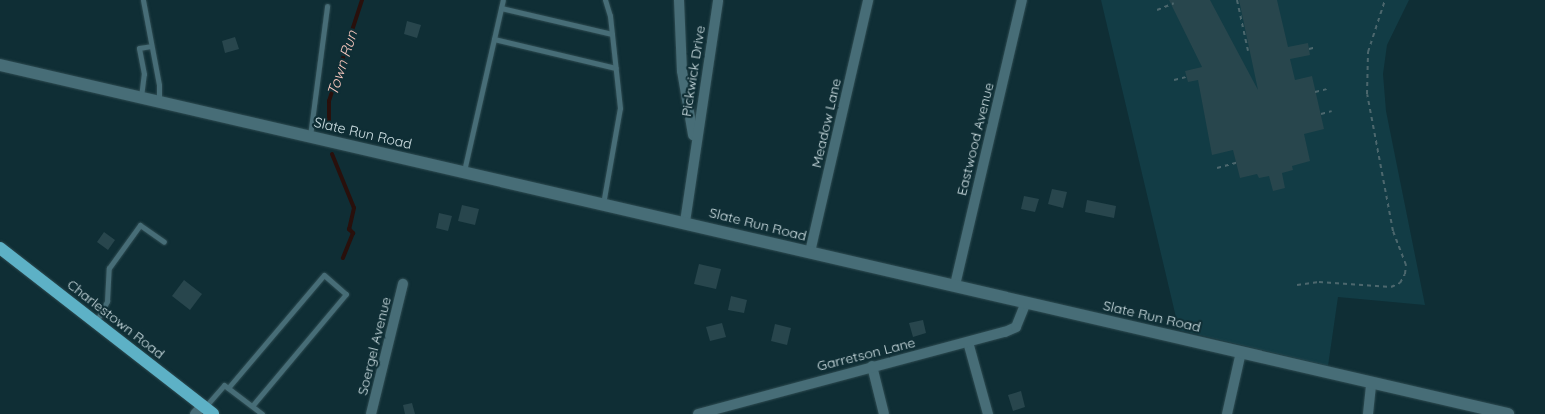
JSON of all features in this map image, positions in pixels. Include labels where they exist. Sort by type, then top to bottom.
[{"type":"main road","name":"Charlestown Road","points":[[0,248],[96,322],[204,410]]},
{"type":"street","name":"Pickwick Drive","points":[[679,0],[682,71],[695,145]]},
{"type":"street","name":"Pickwick Drive","points":[[685,222],[718,0]]},
{"type":"street","name":"Meadow Lane","points":[[810,252],[868,0]]},
{"type":"street","name":"Eastwood Avenue","points":[[954,285],[1022,0]]},
{"type":"street","name":"Slate Run Road","points":[[0,65],[1508,414]]},
{"type":"street","name":"Soergel Avenue","points":[[371,414],[402,284]]},
{"type":"street","name":"Garretson Lane","points":[[698,414],[872,366],[968,342],[1016,327],[1026,302]]},
{"type":"street","points":[[968,342],[988,414]]},
{"type":"street","points":[[1227,414],[1241,352]]},
{"type":"street","points":[[872,366],[884,414]]},
{"type":"street","points":[[1368,414],[1371,382]]},
{"type":"lane","points":[[143,0],[159,85],[159,102]]},
{"type":"lane","points":[[464,172],[503,0]]},
{"type":"lane","points":[[603,204],[620,108],[612,34],[605,0]]},
{"type":"lane","points":[[310,136],[327,6]]},
{"type":"lane","points":[[501,8],[612,34]]},
{"type":"lane","points":[[494,39],[616,68]]},
{"type":"lane","points":[[141,97],[144,74],[139,48],[151,46]]},
{"type":"lane","points":[[96,322],[107,301],[109,268],[140,225],[164,242]]},
{"type":"lane","points":[[228,388],[324,275],[346,294],[252,406]]},
{"type":"lane","points":[[204,410],[224,384],[262,414]]},
{"type":"path","points":[[1237,0],[1248,51]]},
{"type":"path","points":[[1297,285],[1319,282],[1391,288],[1400,283],[1404,274],[1406,264],[1393,230],[1367,94],[1368,52],[1385,0]]},
{"type":"path","points":[[1157,10],[1174,3]]},
{"type":"path","points":[[1309,49],[1317,47]]},
{"type":"path","points":[[1174,80],[1186,77]]},
{"type":"path","points":[[1316,92],[1327,89]]},
{"type":"path","points":[[1321,114],[1332,111]]},
{"type":"path","points":[[1217,168],[1236,163]]},
{"type":"shaded area","points":[[1101,0],[1409,0],[1387,45],[1383,74],[1386,111],[1425,305],[1338,297],[1328,366],[1179,330]]},
{"type":"building","points":[[1169,0],[1210,0],[1258,90],[1239,0],[1277,0],[1288,47],[1308,43],[1310,55],[1290,59],[1295,80],[1312,76],[1324,129],[1304,134],[1310,161],[1292,166],[1293,170],[1282,173],[1285,188],[1273,191],[1269,176],[1259,178],[1257,174],[1240,178],[1233,150],[1212,155],[1198,80],[1188,82],[1185,71],[1202,67]]},
{"type":"building","points":[[407,21],[421,25],[417,38],[404,34]]},
{"type":"building","points":[[235,37],[239,49],[225,53],[222,41]]},
{"type":"building","points":[[1052,189],[1067,192],[1063,208],[1048,204]]},
{"type":"building","points":[[1024,196],[1039,199],[1035,212],[1021,209]]},
{"type":"building","points":[[1087,200],[1116,206],[1114,218],[1085,212]]},
{"type":"building","points":[[462,205],[479,209],[475,225],[458,221]]},
{"type":"building","points":[[439,213],[452,216],[448,231],[436,228]]},
{"type":"building","points":[[104,232],[115,240],[108,250],[97,242]]},
{"type":"building","points":[[699,264],[721,269],[716,289],[694,284]]},
{"type":"building","points":[[184,280],[202,294],[190,310],[172,296]]},
{"type":"building","points":[[731,296],[747,300],[744,313],[728,310]]},
{"type":"building","points":[[923,320],[926,333],[913,337],[909,323]]},
{"type":"building","points":[[722,323],[726,337],[710,341],[706,327]]},
{"type":"building","points":[[775,324],[791,328],[787,345],[771,341]]},
{"type":"building","points":[[1021,391],[1025,407],[1013,411],[1008,395]]},
{"type":"building","points":[[412,403],[415,414],[405,414],[403,405]]},
{"type":"waterway","name":"Town Run","points":[[329,128],[329,101],[362,0]]},
{"type":"waterway","name":"Town Run","points":[[332,154],[354,208],[349,229],[353,233],[343,258]]}]
